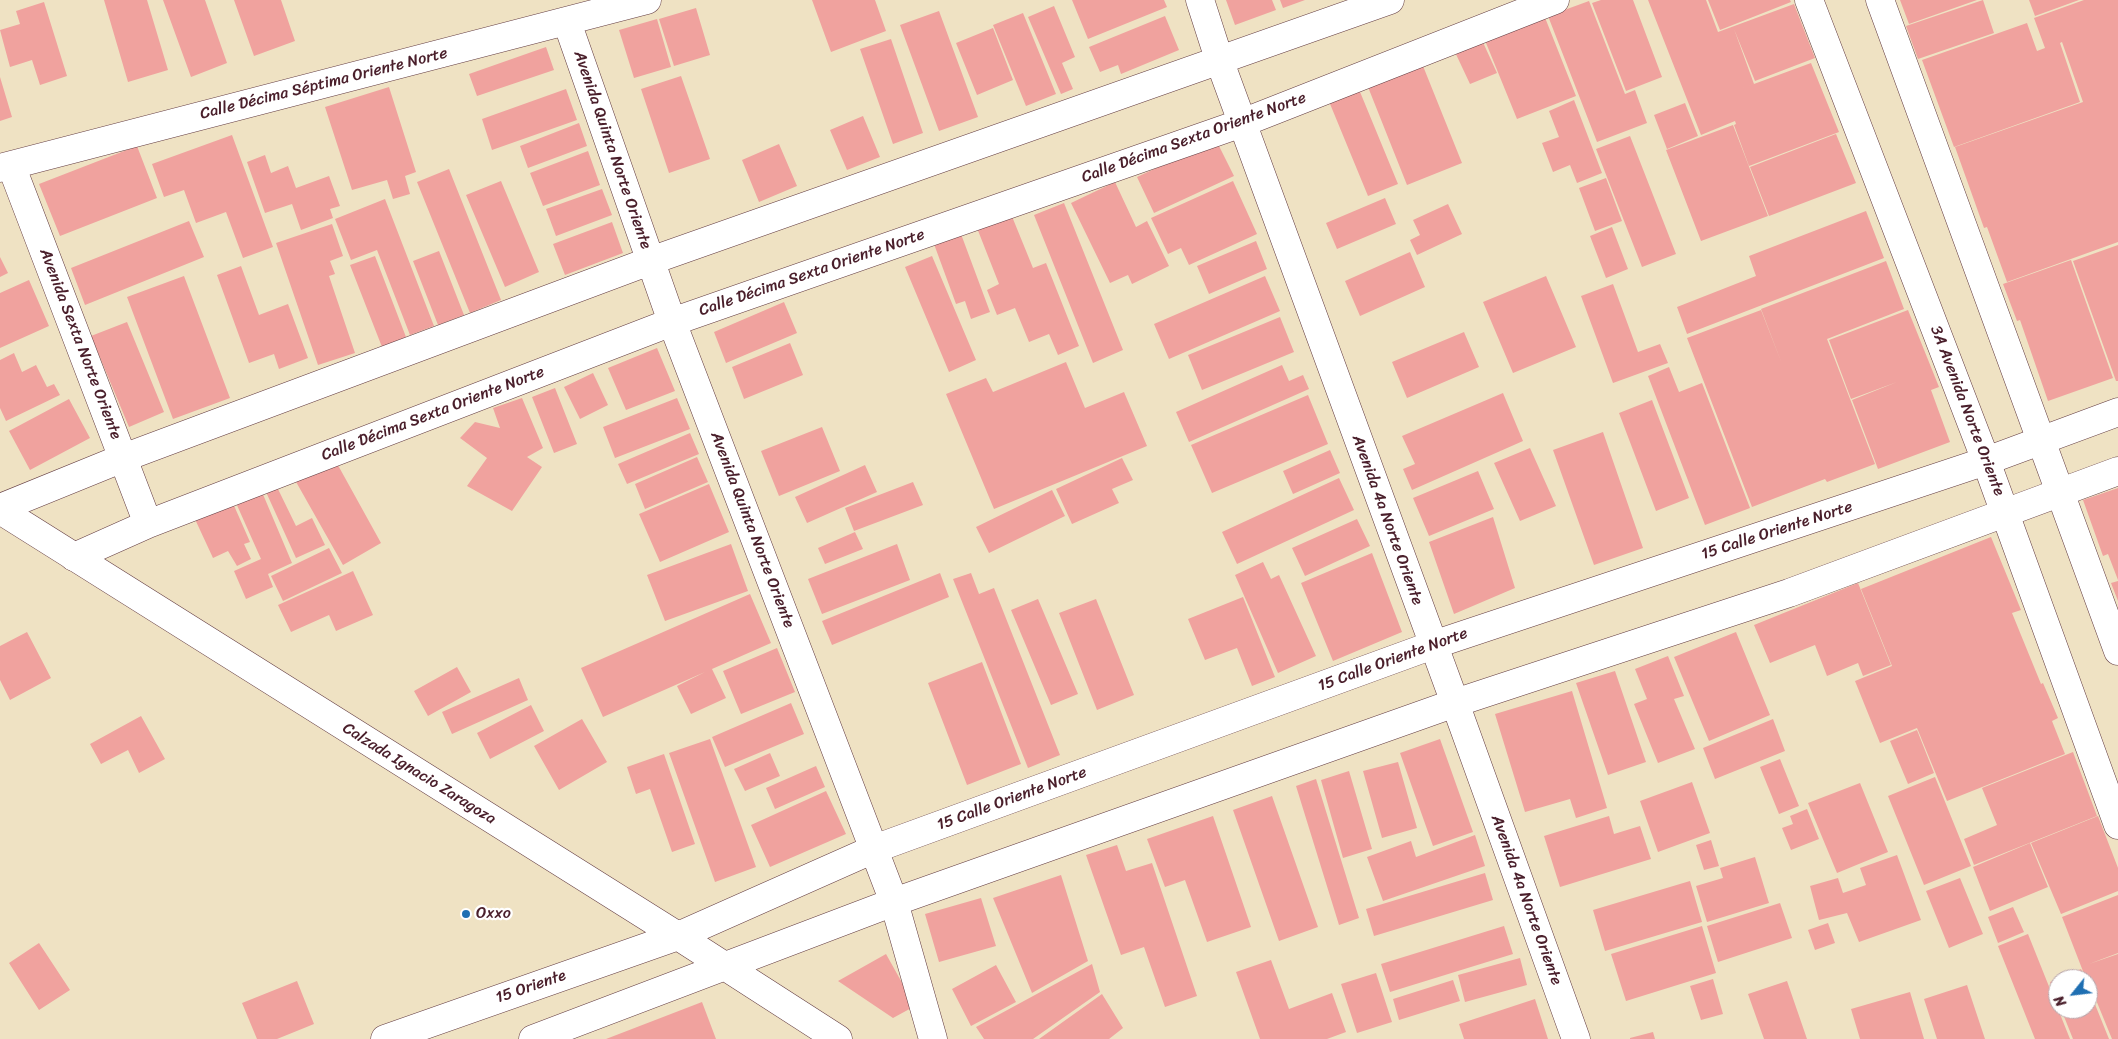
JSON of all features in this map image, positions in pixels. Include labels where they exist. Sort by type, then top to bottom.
[{"type":"street","name":"Calle Décima Séptima Oriente Norte","points":[[5,166],[647,0]]},
{"type":"street","name":"Avenida 4a Norte Oriente","points":[[1200,0],[1242,123],[1576,1039]]},
{"type":"street","points":[[0,509],[124,458],[650,261],[1220,62],[1390,0]]},
{"type":"street","name":"Calle Décima Sexta Oriente Norte","points":[[74,557],[148,524],[672,322],[1242,123],[1555,0]]},
{"type":"street","name":"3A Avenida Norte Oriente","points":[[1808,0],[2006,514],[2118,825]]},
{"type":"street","points":[[1880,0],[2118,651]]},
{"type":"street","name":"Avenida Quinta Norte Oriente","points":[[567,22],[672,322],[894,902],[933,1039]]},
{"type":"street","name":"Avenida Sexta Norte Oriente","points":[[5,166],[124,458],[148,524]]},
{"type":"street","name":"15 Calle Oriente Norte","points":[[678,936],[874,849],[1433,645],[1986,461],[2118,412]]},
{"type":"street","points":[[533,1039],[894,902],[1455,703],[1789,593],[2118,472]]},
{"type":"street","name":"Calzada Ignacio Zaragoza","points":[[0,509],[678,936],[838,1039]]},
{"type":"street","name":"15 Oriente","points":[[385,1039],[678,936]]},
{"type":"building","points":[[104,0],[147,0],[168,70],[128,82]]},
{"type":"building","points":[[163,0],[205,0],[227,63],[191,77]]},
{"type":"building","points":[[234,0],[281,0],[295,41],[254,56]]},
{"type":"building","points":[[812,0],[875,0],[886,31],[831,52]]},
{"type":"building","points":[[1072,0],[1164,0],[1167,7],[1088,39]]},
{"type":"building","points":[[1226,0],[1272,0],[1276,10],[1235,25]]},
{"type":"building","points":[[1280,0],[1305,0],[1283,8]]},
{"type":"building","points":[[1601,0],[1633,0],[1662,77],[1626,91],[1592,3]]},
{"type":"building","points":[[1648,0],[1706,0],[1718,32],[1794,4],[1815,58],[1755,81],[1734,29],[1754,84],[1811,63],[1839,132],[1749,166],[1734,125],[1736,124],[1735,121],[1701,135]]},
{"type":"building","points":[[1708,0],[1790,0],[1791,2],[1720,30]]},
{"type":"building","points":[[1900,0],[1977,0],[1909,24]]},
{"type":"building","points":[[1983,0],[1994,33],[1918,59],[1906,26]]},
{"type":"building","points":[[2029,0],[2079,0],[2035,16]]},
{"type":"building","points":[[2084,0],[2118,0],[2118,242],[2007,282],[1987,227],[1984,228],[1955,147],[2083,102],[2062,42],[2060,43],[2080,102],[1954,147],[1922,60],[2027,23],[2037,51],[2045,48],[2034,18]]},
{"type":"building","points":[[1589,1],[1625,94],[1635,90],[1647,123],[1597,142],[1548,16]]},
{"type":"building","points":[[44,2],[67,76],[40,85],[32,60],[10,67],[0,30],[20,24],[16,11]]},
{"type":"building","points":[[1054,6],[1075,57],[1062,63],[1073,89],[1061,94],[1028,17]]},
{"type":"building","points":[[696,8],[710,55],[674,66],[659,19]]},
{"type":"building","points":[[939,11],[978,117],[939,131],[900,25]]},
{"type":"building","points":[[1023,13],[1056,94],[1026,106],[993,25]]},
{"type":"building","points":[[1544,15],[1576,96],[1517,119],[1484,38]]},
{"type":"building","points":[[1165,16],[1179,50],[1121,74],[1118,65],[1100,72],[1089,47]]},
{"type":"building","points":[[657,19],[671,67],[634,78],[619,30]]},
{"type":"building","points":[[993,28],[1013,80],[977,95],[956,43]]},
{"type":"building","points":[[1481,38],[1497,73],[1470,84],[1454,50]]},
{"type":"building","points":[[891,39],[923,133],[893,144],[860,49]]},
{"type":"building","points":[[546,47],[554,70],[477,96],[469,74]]},
{"type":"building","points":[[1423,66],[1462,163],[1407,185],[1368,87]]},
{"type":"building","points":[[681,76],[710,159],[669,173],[641,89]]},
{"type":"building","points":[[0,77],[12,117],[0,121]]},
{"type":"building","points":[[389,87],[416,172],[405,176],[410,194],[393,199],[387,180],[352,190],[325,107]]},
{"type":"building","points":[[1358,87],[1398,184],[1368,196],[1328,99]]},
{"type":"building","points":[[566,89],[577,120],[492,150],[482,119]]},
{"type":"building","points":[[1574,100],[1602,173],[1577,183],[1570,165],[1553,172],[1542,143],[1559,137],[1549,111]]},
{"type":"building","points":[[1685,103],[1698,136],[1667,149],[1654,115]]},
{"type":"building","points":[[863,116],[880,157],[847,170],[830,130]]},
{"type":"building","points":[[579,123],[587,146],[528,168],[520,146]]},
{"type":"building","points":[[1733,125],[1768,216],[1701,241],[1666,150]]},
{"type":"building","points":[[1836,134],[1856,183],[1769,216],[1750,167]]},
{"type":"building","points":[[232,135],[273,247],[243,258],[226,212],[196,223],[184,190],[164,197],[152,164]]},
{"type":"building","points":[[1630,136],[1676,254],[1642,267],[1596,149]]},
{"type":"building","points":[[1216,140],[1234,176],[1154,213],[1137,177]]},
{"type":"building","points":[[779,144],[797,186],[759,202],[742,160]]},
{"type":"building","points":[[137,146],[157,198],[60,236],[39,184]]},
{"type":"building","points":[[588,151],[600,185],[543,206],[530,173]]},
{"type":"building","points":[[265,155],[271,173],[288,166],[296,188],[329,176],[340,206],[330,209],[333,218],[301,230],[292,204],[265,213],[247,162]]},
{"type":"building","points":[[449,169],[501,300],[470,313],[417,182]]},
{"type":"building","points":[[1606,178],[1622,221],[1595,231],[1579,188]]},
{"type":"building","points":[[501,181],[539,272],[505,287],[466,195]]},
{"type":"building","points":[[1233,181],[1257,234],[1189,265],[1181,248],[1168,254],[1151,218]]},
{"type":"building","points":[[1115,182],[1136,227],[1147,221],[1169,266],[1132,284],[1128,275],[1110,283],[1071,203]]},
{"type":"building","points":[[602,189],[612,215],[556,236],[546,209]]},
{"type":"building","points":[[1385,198],[1396,224],[1337,249],[1326,223]]},
{"type":"building","points":[[385,199],[434,326],[410,335],[377,250],[351,260],[335,219]]},
{"type":"building","points":[[1064,203],[1123,350],[1093,363],[1034,215]]},
{"type":"building","points":[[1448,204],[1462,234],[1417,255],[1410,240],[1420,235],[1413,220]]},
{"type":"building","points":[[1866,211],[1884,258],[1687,334],[1677,307],[1756,276],[1749,256]]},
{"type":"building","points":[[1011,214],[1033,268],[1046,263],[1079,346],[1058,355],[1049,334],[1029,342],[1015,308],[997,315],[987,290],[999,284],[977,228]]},
{"type":"building","points":[[189,221],[204,257],[85,305],[71,268]]},
{"type":"building","points":[[612,222],[623,253],[565,275],[553,244]]},
{"type":"building","points":[[332,224],[343,256],[330,261],[335,274],[329,276],[355,353],[318,365],[276,243]]},
{"type":"building","points":[[1612,227],[1628,269],[1606,278],[1590,236]]},
{"type":"building","points":[[961,234],[990,312],[971,319],[965,301],[956,304],[934,244]]},
{"type":"building","points":[[1256,241],[1267,269],[1209,294],[1197,266]]},
{"type":"building","points":[[2118,245],[2118,381],[2116,381],[2073,261]]},
{"type":"building","points":[[439,251],[464,315],[438,325],[413,261]]},
{"type":"building","points":[[1410,252],[1425,287],[1360,316],[1345,281]]},
{"type":"building","points":[[375,256],[406,337],[382,347],[350,265]]},
{"type":"building","points":[[932,256],[976,360],[949,372],[905,267]]},
{"type":"building","points":[[0,257],[8,273],[0,277]]},
{"type":"building","points":[[2071,260],[2113,378],[2048,401],[2020,320],[2017,321],[2003,284]]},
{"type":"building","points":[[1886,261],[1904,309],[1827,339],[1875,464],[1827,482],[1825,479],[1752,507],[1687,338],[1761,310],[1782,364],[1761,309]]},
{"type":"building","points":[[241,266],[259,315],[288,304],[308,358],[279,369],[274,354],[249,363],[217,275]]},
{"type":"building","points":[[184,276],[230,398],[173,419],[127,297]]},
{"type":"building","points":[[1265,276],[1280,311],[1169,359],[1154,324]]},
{"type":"building","points":[[1546,276],[1576,347],[1513,373],[1483,302]]},
{"type":"building","points":[[29,280],[49,326],[0,348],[0,293]]},
{"type":"building","points":[[1613,284],[1638,352],[1660,344],[1668,363],[1613,383],[1581,296]]},
{"type":"building","points":[[784,302],[797,333],[726,363],[714,332]]},
{"type":"building","points":[[1908,310],[1939,387],[1931,390],[1950,442],[1878,469],[1852,400],[1897,382],[1851,399],[1829,340]]},
{"type":"building","points":[[1280,317],[1294,352],[1202,390],[1188,355]]},
{"type":"building","points":[[127,322],[164,412],[129,427],[91,336]]},
{"type":"building","points":[[1464,332],[1479,367],[1407,398],[1392,362]]},
{"type":"building","points":[[790,343],[803,375],[744,399],[732,367]]},
{"type":"building","points":[[657,348],[675,391],[626,410],[608,368]]},
{"type":"building","points":[[14,353],[22,372],[36,365],[47,387],[54,384],[60,395],[6,421],[0,408],[0,360]]},
{"type":"building","points":[[1066,362],[1085,408],[1124,392],[1147,446],[994,509],[946,394],[986,378],[993,392]]},
{"type":"building","points":[[1282,365],[1289,381],[1303,375],[1309,389],[1189,442],[1176,412]]},
{"type":"building","points":[[1669,367],[1679,392],[1702,383],[1750,508],[1705,525],[1648,376]]},
{"type":"building","points":[[593,373],[608,405],[580,419],[564,387]]},
{"type":"building","points":[[555,388],[577,444],[554,453],[532,397]]},
{"type":"building","points":[[1503,393],[1523,441],[1412,490],[1403,469],[1415,464],[1402,436]]},
{"type":"building","points":[[1308,395],[1328,444],[1212,493],[1191,445]]},
{"type":"building","points":[[522,398],[543,448],[527,457],[542,467],[512,511],[467,486],[487,458],[460,438],[475,422],[500,428],[493,408]]},
{"type":"building","points":[[677,398],[690,429],[615,458],[603,427]]},
{"type":"building","points":[[69,399],[90,438],[30,470],[9,431]]},
{"type":"building","points":[[1652,400],[1689,498],[1656,511],[1619,413]]},
{"type":"building","points":[[822,427],[840,471],[779,496],[761,451]]},
{"type":"building","points":[[1603,432],[1643,548],[1594,565],[1553,450]]},
{"type":"building","points":[[690,433],[699,454],[627,484],[618,464]]},
{"type":"building","points":[[1530,448],[1556,506],[1520,521],[1494,463]]},
{"type":"building","points":[[1330,450],[1340,473],[1293,494],[1283,471]]},
{"type":"building","points":[[697,457],[708,482],[645,509],[635,484]]},
{"type":"building","points":[[334,458],[381,543],[343,565],[295,480]]},
{"type":"building","points":[[1122,458],[1133,480],[1112,489],[1119,503],[1072,524],[1056,489]]},
{"type":"building","points":[[865,465],[877,492],[807,523],[795,497]]},
{"type":"building","points":[[1478,471],[1494,509],[1429,536],[1413,498]]},
{"type":"building","points":[[1339,478],[1354,510],[1237,564],[1222,532]]},
{"type":"building","points":[[913,482],[923,505],[854,531],[845,508]]},
{"type":"building","points":[[709,484],[729,532],[660,562],[639,514]]},
{"type":"building","points":[[277,487],[296,526],[312,518],[325,545],[296,558],[266,492]]},
{"type":"building","points":[[2118,488],[2118,580],[2108,554],[2103,556],[2083,500]]},
{"type":"building","points":[[1052,490],[1065,516],[989,553],[976,527]]},
{"type":"building","points":[[262,492],[292,563],[268,574],[273,587],[246,599],[234,571],[261,559],[236,503]]},
{"type":"building","points":[[232,501],[250,542],[244,544],[251,559],[237,566],[228,551],[213,558],[194,517]]},
{"type":"building","points":[[1493,517],[1515,588],[1454,614],[1429,542]]},
{"type":"building","points":[[1357,519],[1370,546],[1305,576],[1292,548]]},
{"type":"building","points":[[855,532],[863,549],[825,564],[818,548]]},
{"type":"building","points":[[1991,537],[2021,610],[2012,613],[2041,684],[2043,683],[2058,718],[2052,721],[2065,754],[1947,801],[1917,728],[1880,743],[1855,681],[1892,666],[1861,589]]},
{"type":"building","points":[[731,544],[748,591],[665,621],[647,575]]},
{"type":"building","points":[[897,544],[910,580],[822,614],[808,579]]},
{"type":"building","points":[[329,548],[342,573],[283,601],[271,576]]},
{"type":"building","points":[[1372,553],[1402,632],[1333,661],[1301,583]]},
{"type":"building","points":[[1263,562],[1271,579],[1279,575],[1316,656],[1278,673],[1235,575]]},
{"type":"building","points":[[353,571],[373,615],[336,631],[329,615],[291,632],[278,605]]},
{"type":"building","points":[[940,573],[949,597],[832,645],[822,621]]},
{"type":"building","points":[[971,573],[979,594],[994,588],[1060,755],[1028,768],[953,579]]},
{"type":"building","points":[[2118,581],[2118,601],[2111,583]]},
{"type":"building","points":[[1858,583],[1891,665],[1863,676],[1858,663],[1827,676],[1815,645],[1770,663],[1754,625]]},
{"type":"building","points":[[750,594],[771,643],[712,669],[726,698],[691,714],[677,686],[705,672],[603,717],[581,668]]},
{"type":"building","points":[[1243,597],[1275,677],[1252,686],[1237,648],[1205,660],[1188,619]]},
{"type":"building","points":[[1038,599],[1078,694],[1051,705],[1011,610]]},
{"type":"building","points":[[1096,599],[1134,695],[1097,710],[1059,613]]},
{"type":"building","points":[[27,632],[51,678],[10,700],[0,680],[0,646]]},
{"type":"building","points":[[1736,632],[1770,715],[1709,741],[1674,657]]},
{"type":"building","points":[[777,648],[795,692],[741,714],[723,671]]},
{"type":"building","points":[[1668,656],[1684,696],[1674,699],[1695,749],[1658,763],[1634,704],[1647,699],[1635,669]]},
{"type":"building","points":[[982,662],[1021,764],[967,785],[928,683]]},
{"type":"building","points":[[457,667],[471,692],[428,716],[414,691]]},
{"type":"building","points":[[1615,671],[1646,762],[1608,775],[1576,683]]},
{"type":"building","points":[[519,678],[528,700],[452,734],[442,712]]},
{"type":"building","points":[[1572,691],[1607,808],[1576,818],[1570,799],[1525,812],[1495,714]]},
{"type":"building","points":[[791,703],[804,734],[725,767],[712,737]]},
{"type":"building","points":[[531,705],[544,731],[490,759],[477,733]]},
{"type":"building","points":[[141,716],[165,759],[139,773],[128,750],[101,764],[90,744]]},
{"type":"building","points":[[582,719],[607,762],[559,790],[534,746]]},
{"type":"building","points":[[1773,719],[1785,751],[1715,779],[1703,748]]},
{"type":"building","points":[[1917,730],[1934,773],[1908,784],[1890,741]]},
{"type":"building","points":[[710,739],[756,867],[715,882],[669,753]]},
{"type":"building","points":[[1440,739],[1473,832],[1433,846],[1400,753]]},
{"type":"building","points":[[2073,752],[2097,816],[1974,865],[1964,839],[1997,825],[1982,788]]},
{"type":"building","points":[[770,753],[780,776],[745,791],[734,769]]},
{"type":"building","points":[[664,754],[695,844],[672,852],[650,789],[636,794],[627,767]]},
{"type":"building","points":[[1780,759],[1799,806],[1779,814],[1760,767]]},
{"type":"building","points":[[1398,762],[1417,828],[1382,838],[1363,771]]},
{"type":"building","points":[[816,766],[825,787],[775,809],[766,788]]},
{"type":"building","points":[[1349,771],[1372,849],[1343,858],[1321,780]]},
{"type":"building","points":[[1935,777],[1971,866],[1924,885],[1888,796]]},
{"type":"building","points":[[1316,779],[1359,918],[1339,925],[1296,786]]},
{"type":"building","points":[[1692,782],[1710,833],[1658,852],[1640,801]]},
{"type":"building","points":[[1860,783],[1888,852],[1837,873],[1808,803]]},
{"type":"building","points":[[826,791],[846,834],[770,867],[751,825]]},
{"type":"building","points":[[1272,796],[1318,927],[1279,941],[1233,810]]},
{"type":"building","points":[[1807,809],[1819,839],[1791,850],[1782,828],[1793,824],[1790,816]]},
{"type":"building","points":[[1213,816],[1251,927],[1207,942],[1185,880],[1165,887],[1147,839]]},
{"type":"building","points":[[1609,816],[1614,834],[1640,826],[1651,859],[1560,887],[1544,836]]},
{"type":"building","points":[[2098,816],[2118,868],[2118,891],[2061,914],[2031,843]]},
{"type":"building","points":[[1475,835],[1485,866],[1383,901],[1367,857],[1411,841],[1416,857]]},
{"type":"building","points":[[1711,840],[1719,866],[1704,870],[1696,845]]},
{"type":"building","points":[[2030,843],[2048,887],[1990,911],[1973,867]]},
{"type":"building","points":[[1117,845],[1126,871],[1152,863],[1197,996],[1165,1007],[1144,947],[1121,955],[1086,855]]},
{"type":"building","points":[[1897,855],[1921,920],[1859,942],[1847,913],[1819,920],[1810,886],[1838,878],[1843,893],[1866,885],[1860,868]]},
{"type":"building","points":[[1755,857],[1769,903],[1707,922],[1696,886],[1723,878],[1720,868]]},
{"type":"building","points":[[1485,873],[1493,900],[1374,936],[1366,909]]},
{"type":"building","points":[[1061,875],[1088,961],[1032,993],[993,898]]},
{"type":"building","points":[[1960,878],[1983,934],[1949,948],[1926,891]]},
{"type":"building","points":[[1690,881],[1702,922],[1605,951],[1593,910]]},
{"type":"building","points":[[2118,895],[2118,953],[2089,964],[2118,954],[2118,1039],[2112,1039],[2098,1005],[2098,969],[2082,969],[2062,917]]},
{"type":"building","points":[[981,898],[996,946],[939,962],[925,914]]},
{"type":"building","points":[[1780,903],[1792,938],[1718,962],[1707,926]]},
{"type":"building","points":[[2013,907],[2024,932],[1998,943],[1988,917]]},
{"type":"building","points":[[1828,923],[1835,943],[1815,950],[1808,930]]},
{"type":"building","points":[[1504,926],[1513,954],[1390,992],[1381,964]]},
{"type":"building","points":[[1702,926],[1716,973],[1626,1001],[1611,954]]},
{"type":"building","points":[[2028,934],[2048,984],[2048,1019],[2062,1019],[2070,1039],[2035,1039],[1998,946]]},
{"type":"building","points":[[39,943],[70,990],[39,1010],[9,963]]},
{"type":"building","points":[[886,954],[915,1006],[893,1018],[838,981]]},
{"type":"building","points":[[1520,958],[1527,985],[1465,1002],[1458,975]]},
{"type":"building","points":[[1271,960],[1289,1009],[1332,993],[1346,1032],[1327,1039],[1260,1039],[1236,972]]},
{"type":"building","points":[[1092,964],[1100,992],[1033,1039],[984,1039],[976,1027]]},
{"type":"building","points":[[996,965],[1016,1002],[971,1026],[952,989]]},
{"type":"building","points":[[1376,973],[1392,1022],[1357,1033],[1341,984]]},
{"type":"building","points":[[1713,979],[1723,1014],[1701,1020],[1690,986]]},
{"type":"building","points":[[1453,980],[1460,1001],[1399,1020],[1393,999]]},
{"type":"building","points":[[297,981],[314,1024],[277,1039],[257,1039],[242,1003]]},
{"type":"building","points":[[1787,981],[1807,1039],[1764,1039],[1748,994]]},
{"type":"building","points":[[1967,985],[1985,1039],[1937,1039],[1924,999]]},
{"type":"building","points":[[1910,992],[1924,1039],[1860,1039],[1851,1009]]},
{"type":"building","points":[[1102,994],[1123,1028],[1109,1039],[1039,1039]]},
{"type":"building","points":[[1535,999],[1548,1039],[1464,1039],[1459,1024]]},
{"type":"building","points":[[702,1002],[716,1039],[606,1039]]},
{"type":"building","points":[[2098,1012],[2109,1039],[2073,1039],[2065,1019],[2098,1019]]},
{"type":"building","points":[[1653,1032],[1655,1039],[1630,1039],[1630,1038]]},
{"type":"place","name":"Oxxo","points":[[466,914]]}]
